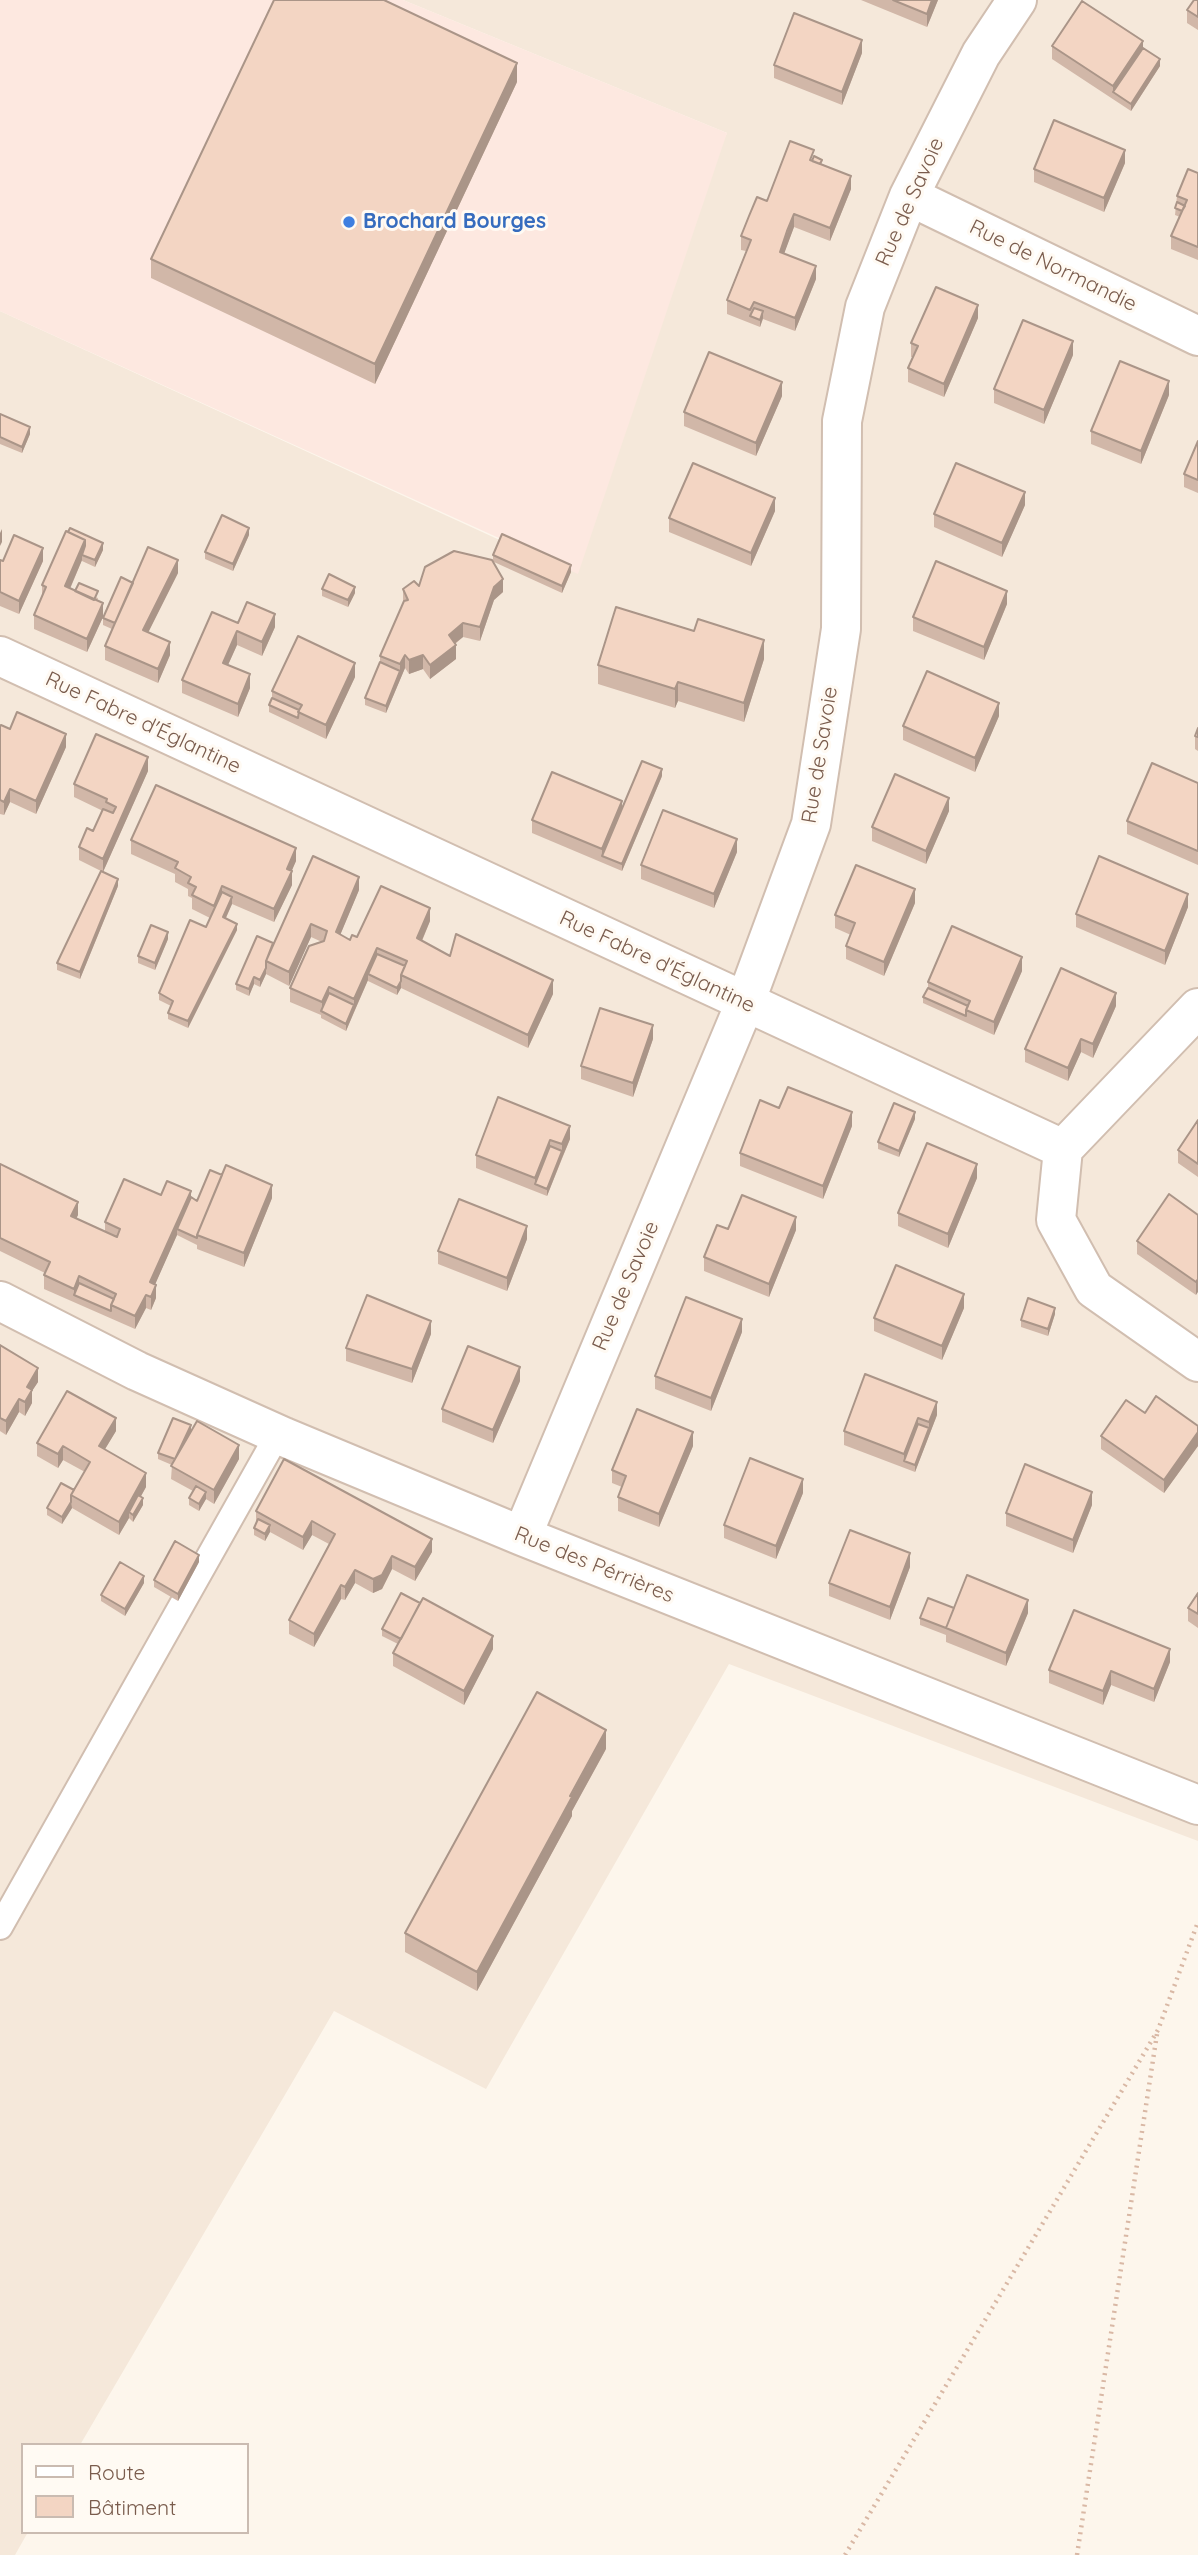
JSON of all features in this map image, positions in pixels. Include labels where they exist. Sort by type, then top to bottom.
[{"type":"street","name":"Rue de Savoie","points":[[522,1536],[745,1003],[811,824],[841,629],[842,421],[865,307],[909,196],[981,54],[1017,0]]},
{"type":"street","name":"Rue de Normandie","points":[[909,196],[1198,336]]},
{"type":"street","name":"Rue Fabre d'Églantine","points":[[0,656],[1063,1149]]},
{"type":"street","points":[[1198,1008],[1063,1149],[1056,1220],[1094,1289],[1198,1362]]},
{"type":"street","name":"Rue des Pérrières","points":[[0,1301],[137,1371],[278,1434],[522,1536],[1198,1805]]},
{"type":"lane","points":[[0,1927],[278,1434]]},
{"type":"path","points":[[845,2555],[1158,2030],[1198,1923]]},
{"type":"path","points":[[1077,2555],[1158,2030]]},
{"type":"shaded area","name":"Brochard Bourges","points":[[0,0],[403,0],[727,133],[578,574],[0,311]]},
{"type":"shaded area","points":[[403,0],[1198,0],[1198,1841],[729,1664],[486,2089],[334,2011],[81,2443],[21,2443],[21,2534],[27,2534],[15,2555],[0,2555],[0,311],[528,553],[727,133]]},
{"type":"building","points":[[274,0],[384,0],[517,63],[375,364],[151,259]]},
{"type":"building","points":[[893,0],[932,0],[927,14]]},
{"type":"building","points":[[1194,0],[1198,0],[1198,17],[1187,10]]},
{"type":"building","points":[[1082,1],[1143,41],[1113,86],[1052,46]]},
{"type":"building","points":[[794,13],[862,40],[842,92],[774,65]]},
{"type":"building","points":[[1143,48],[1160,59],[1131,104],[1113,92]]},
{"type":"building","points":[[1054,120],[1125,150],[1104,198],[1034,169]]},
{"type":"building","points":[[790,141],[814,150],[810,160],[851,176],[830,228],[794,214],[787,231],[780,252],[816,266],[795,318],[754,302],[750,310],[727,300],[751,240],[741,236],[757,197],[767,201]]},
{"type":"building","points":[[814,156],[822,160],[820,164],[812,161]]},
{"type":"building","points":[[1188,169],[1198,173],[1198,247],[1171,236],[1187,200],[1177,196]]},
{"type":"building","points":[[1177,202],[1185,206],[1182,211],[1175,208]]},
{"type":"building","points":[[936,287],[978,305],[944,384],[908,368],[918,346],[911,343]]},
{"type":"building","points":[[754,308],[763,311],[760,320],[750,316]]},
{"type":"building","points":[[1023,320],[1073,341],[1044,410],[994,389]]},
{"type":"building","points":[[709,352],[782,382],[756,443],[684,412]]},
{"type":"building","points":[[1120,361],[1169,381],[1141,451],[1091,431]]},
{"type":"building","points":[[0,414],[30,427],[22,447],[0,437]]},
{"type":"building","points":[[1198,441],[1198,480],[1184,474]]},
{"type":"building","points":[[693,463],[775,498],[751,553],[669,518]]},
{"type":"building","points":[[956,463],[1025,492],[1002,543],[934,514]]},
{"type":"building","points":[[222,515],[249,528],[233,564],[205,552]]},
{"type":"building","points":[[70,528],[103,543],[95,560],[82,555],[85,540],[68,532]]},
{"type":"building","points":[[66,531],[85,540],[65,586],[103,603],[87,639],[34,615],[46,587],[42,585]]},
{"type":"building","points":[[502,534],[571,565],[562,586],[493,555]]},
{"type":"building","points":[[14,535],[43,548],[19,601],[0,592],[0,560],[3,561]]},
{"type":"building","points":[[148,547],[178,560],[143,630],[170,642],[158,669],[105,646]]},
{"type":"building","points":[[454,551],[492,560],[503,579],[494,587],[480,627],[463,623],[449,635],[456,645],[430,665],[423,655],[409,660],[405,655],[400,664],[380,656],[404,601],[408,600],[403,589],[414,581],[419,586],[425,567]]},
{"type":"building","points":[[936,561],[1007,591],[984,647],[913,617]]},
{"type":"building","points":[[329,574],[355,587],[348,600],[322,589]]},
{"type":"building","points":[[121,577],[133,583],[115,623],[103,618]]},
{"type":"building","points":[[79,583],[98,591],[94,600],[75,591]]},
{"type":"building","points":[[247,602],[275,614],[262,642],[237,631],[223,663],[250,674],[238,704],[182,680],[212,612],[238,623]]},
{"type":"building","points":[[616,607],[694,631],[698,619],[764,640],[744,703],[678,682],[675,689],[598,665]]},
{"type":"building","points":[[298,636],[355,663],[326,725],[298,712],[302,705],[272,691]]},
{"type":"building","points":[[380,662],[400,671],[386,706],[365,698]]},
{"type":"building","points":[[927,671],[999,703],[975,758],[903,726]]},
{"type":"building","points":[[272,698],[299,710],[298,718],[269,705]]},
{"type":"building","points":[[17,712],[66,734],[36,801],[10,789],[4,802],[0,800],[0,726],[10,729]]},
{"type":"building","points":[[96,734],[148,757],[103,859],[79,847],[87,828],[93,831],[103,809],[113,813],[116,807],[106,802],[107,799],[74,784]]},
{"type":"building","points":[[642,761],[662,769],[622,864],[602,856]]},
{"type":"building","points":[[1152,763],[1198,783],[1198,851],[1127,821]]},
{"type":"building","points":[[552,772],[622,801],[602,849],[532,820]]},
{"type":"building","points":[[895,774],[949,798],[926,851],[872,827]]},
{"type":"building","points":[[156,785],[296,848],[287,869],[292,871],[274,909],[222,886],[214,906],[192,895],[196,887],[188,883],[191,877],[175,868],[178,862],[131,840]]},
{"type":"building","points":[[663,810],[737,839],[714,894],[641,865]]},
{"type":"building","points":[[313,856],[359,877],[336,932],[350,940],[352,935],[357,937],[381,886],[430,908],[417,938],[450,956],[456,934],[553,980],[528,1035],[401,975],[407,961],[377,948],[354,999],[329,987],[322,1002],[290,988],[309,946],[324,941],[327,931],[311,924],[289,972],[266,961]]},
{"type":"building","points":[[1099,856],[1188,894],[1165,951],[1076,914]]},
{"type":"building","points":[[856,865],[915,889],[884,962],[846,946],[855,923],[835,915]]},
{"type":"building","points":[[101,871],[118,879],[80,972],[57,963]]},
{"type":"building","points":[[222,892],[232,897],[223,917],[237,924],[188,1021],[168,1013],[173,1001],[159,993],[190,920],[206,927]]},
{"type":"building","points":[[151,925],[168,932],[155,963],[138,956]]},
{"type":"building","points":[[952,926],[1022,957],[994,1022],[966,1010],[970,1001],[928,982]]},
{"type":"building","points":[[257,936],[273,943],[260,980],[254,977],[249,989],[236,984]]},
{"type":"building","points":[[377,954],[405,966],[397,988],[368,974]]},
{"type":"building","points":[[1061,968],[1116,993],[1093,1044],[1081,1039],[1068,1068],[1025,1049]]},
{"type":"building","points":[[928,988],[968,1006],[966,1016],[923,997]]},
{"type":"building","points":[[329,993],[354,1005],[346,1024],[321,1011]]},
{"type":"building","points":[[600,1008],[653,1025],[633,1083],[581,1066]]},
{"type":"building","points":[[788,1087],[852,1112],[823,1186],[740,1153],[760,1100],[779,1108]]},
{"type":"building","points":[[498,1097],[570,1126],[562,1144],[550,1140],[535,1178],[476,1155]]},
{"type":"building","points":[[894,1103],[915,1112],[899,1151],[878,1142]]},
{"type":"building","points":[[1198,1120],[1198,1164],[1178,1150]]},
{"type":"building","points":[[927,1143],[977,1164],[948,1234],[898,1213]]},
{"type":"building","points":[[550,1146],[562,1151],[547,1189],[535,1184]]},
{"type":"building","points":[[0,1164],[78,1202],[71,1216],[117,1237],[120,1229],[105,1222],[124,1179],[161,1195],[167,1181],[191,1191],[150,1282],[156,1285],[151,1297],[146,1295],[135,1316],[111,1305],[116,1294],[79,1276],[74,1289],[44,1275],[50,1262],[0,1238]]},
{"type":"building","points":[[226,1165],[272,1185],[244,1253],[197,1235]]},
{"type":"building","points":[[210,1170],[222,1175],[197,1238],[177,1229],[191,1197],[197,1201]]},
{"type":"building","points":[[1169,1194],[1198,1215],[1196,1282],[1137,1241]]},
{"type":"building","points":[[742,1195],[796,1217],[769,1284],[704,1257],[717,1225],[728,1229]]},
{"type":"building","points":[[459,1199],[527,1226],[507,1278],[438,1251]]},
{"type":"building","points":[[896,1265],[964,1294],[942,1346],[874,1318]]},
{"type":"building","points":[[79,1283],[114,1299],[111,1311],[74,1295]]},
{"type":"building","points":[[367,1295],[431,1321],[412,1369],[346,1348]]},
{"type":"building","points":[[686,1297],[742,1319],[711,1398],[655,1376]]},
{"type":"building","points":[[1028,1298],[1055,1308],[1048,1329],[1021,1320]]},
{"type":"building","points":[[0,1345],[38,1368],[27,1387],[32,1390],[25,1402],[19,1399],[6,1421],[0,1418]]},
{"type":"building","points":[[468,1346],[520,1367],[493,1430],[442,1409]]},
{"type":"building","points":[[865,1374],[937,1402],[929,1422],[918,1418],[904,1454],[844,1431]]},
{"type":"building","points":[[67,1391],[116,1418],[99,1446],[146,1473],[119,1522],[71,1495],[90,1462],[63,1446],[58,1454],[37,1443]]},
{"type":"building","points":[[1156,1396],[1198,1426],[1198,1432],[1164,1480],[1101,1436],[1126,1400],[1145,1413]]},
{"type":"building","points":[[637,1409],[693,1432],[659,1514],[618,1497],[626,1476],[612,1470]]},
{"type":"building","points":[[173,1418],[191,1425],[175,1459],[158,1453]]},
{"type":"building","points":[[197,1421],[239,1445],[214,1490],[171,1466]]},
{"type":"building","points":[[918,1424],[929,1428],[915,1465],[904,1461]]},
{"type":"building","points":[[750,1458],[803,1479],[776,1546],[724,1525]]},
{"type":"building","points":[[284,1459],[432,1539],[415,1567],[392,1556],[382,1575],[373,1579],[355,1570],[345,1587],[341,1585],[314,1634],[289,1620],[335,1534],[312,1521],[303,1537],[256,1511]]},
{"type":"building","points":[[1025,1464],[1092,1492],[1073,1540],[1006,1513]]},
{"type":"building","points":[[61,1483],[74,1490],[71,1502],[62,1517],[47,1508]]},
{"type":"building","points":[[196,1486],[206,1492],[199,1504],[189,1498]]},
{"type":"building","points":[[138,1495],[143,1498],[133,1515],[129,1512]]},
{"type":"building","points":[[258,1519],[270,1525],[265,1534],[254,1528]]},
{"type":"building","points":[[850,1530],[910,1553],[890,1607],[829,1583]]},
{"type":"building","points":[[175,1541],[199,1555],[178,1594],[154,1580]]},
{"type":"building","points":[[120,1562],[144,1576],[125,1609],[101,1595]]},
{"type":"building","points":[[967,1575],[1028,1600],[1006,1653],[946,1628]]},
{"type":"building","points":[[401,1593],[420,1603],[401,1639],[382,1629]]},
{"type":"building","points":[[1198,1593],[1198,1614],[1188,1608]]},
{"type":"building","points":[[423,1598],[493,1636],[464,1691],[393,1653]]},
{"type":"building","points":[[928,1598],[954,1608],[946,1628],[920,1618]]},
{"type":"building","points":[[1074,1610],[1170,1649],[1154,1689],[1111,1671],[1103,1691],[1049,1670]]},
{"type":"building","points":[[537,1692],[606,1730],[477,1972],[405,1933]]},
{"type":"place","name":"Brochard Bourges","points":[[349,222]]}]
